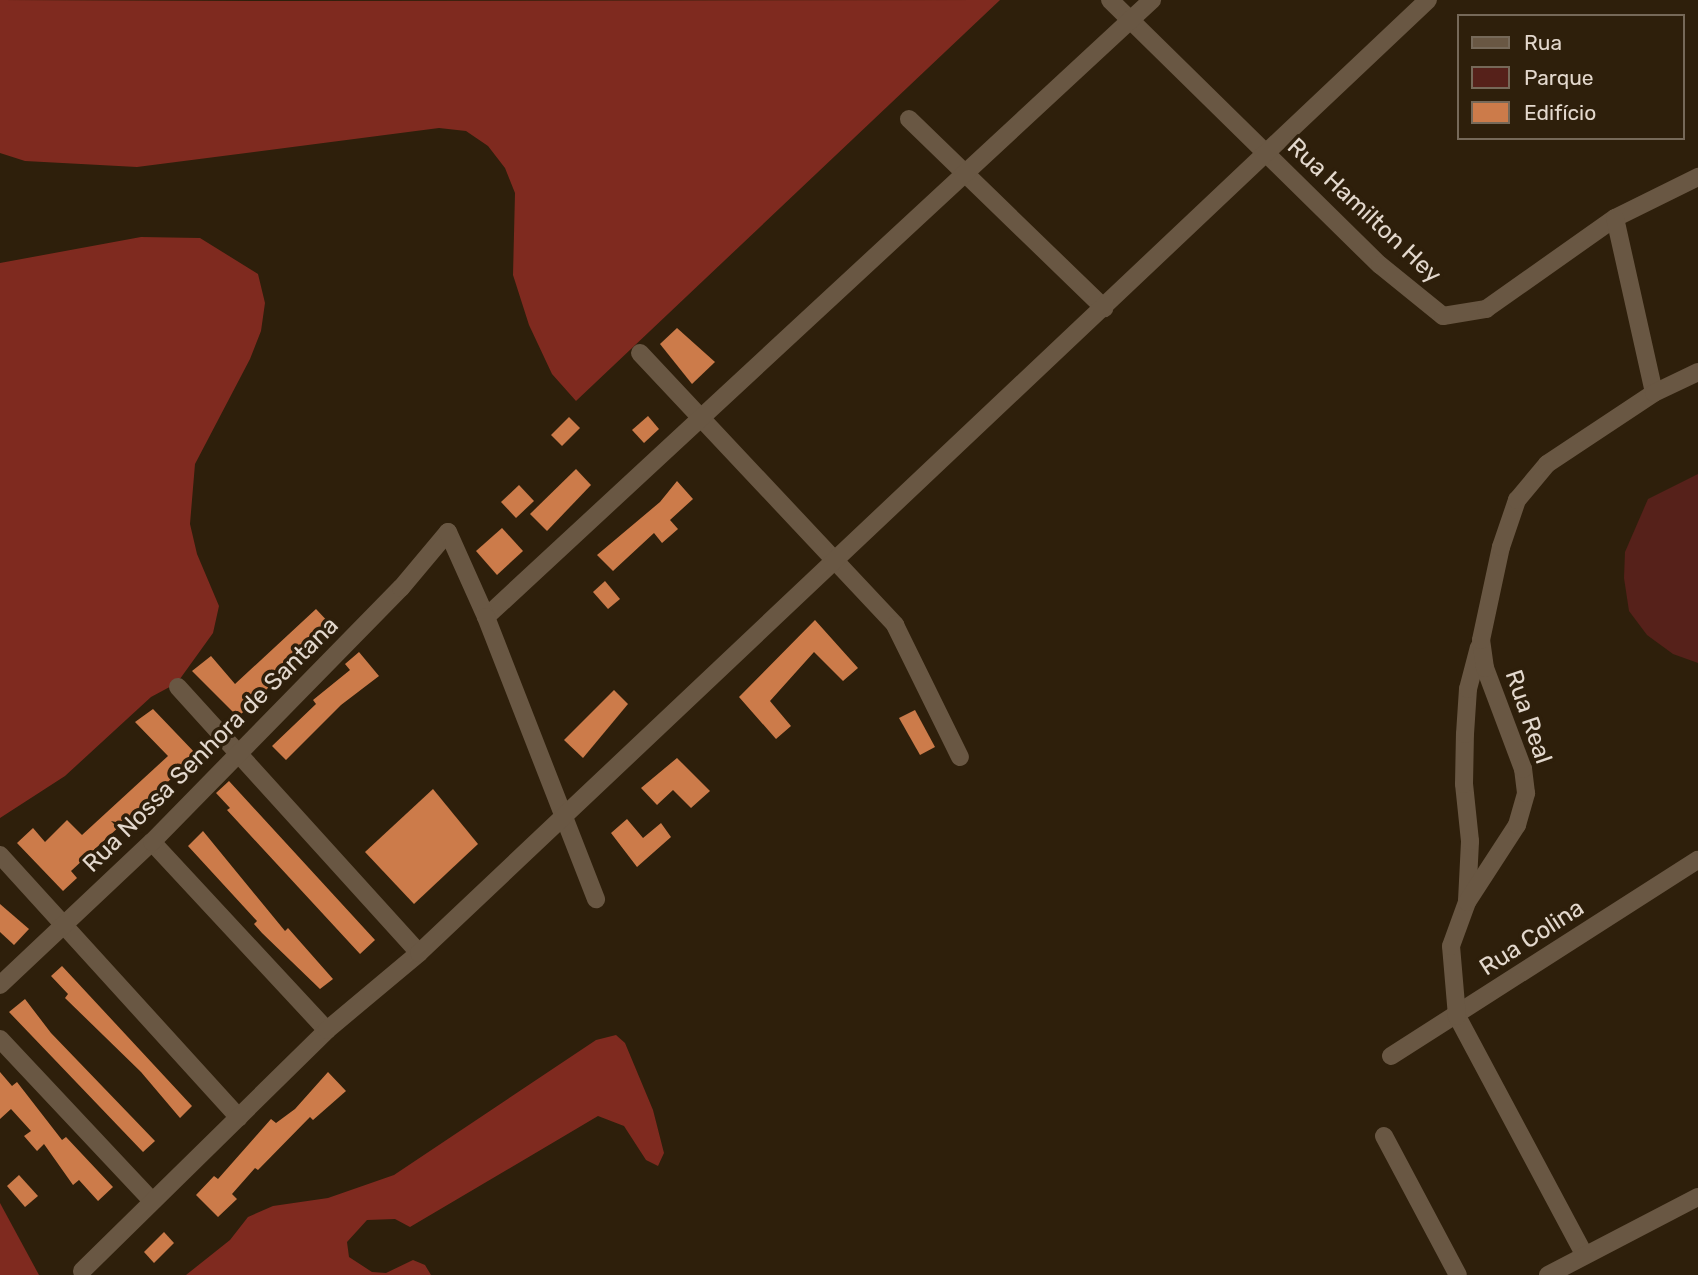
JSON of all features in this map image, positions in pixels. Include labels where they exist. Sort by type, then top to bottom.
[{"type":"street","name":"Rua Hamilton Hey","points":[[1110,0],[1381,265],[1443,316],[1486,310],[1615,218]]},
{"type":"street","points":[[596,899],[486,617],[967,176],[1152,0]]},
{"type":"street","points":[[82,1271],[327,1030],[419,953],[564,813],[1268,155],[1428,0]]},
{"type":"street","points":[[909,119],[1104,308]]},
{"type":"street","points":[[1654,393],[1615,218],[1698,177]]},
{"type":"street","points":[[640,353],[895,625],[960,757]]},
{"type":"street","name":"Rua Real","points":[[1584,1254],[1457,1016],[1451,946],[1467,902],[1517,825],[1526,793],[1523,769],[1485,668],[1481,640],[1500,547],[1517,500],[1547,464],[1654,393],[1698,372]]},
{"type":"street","name":"Rua Nossa Senhora de Santana","points":[[0,985],[152,842],[401,588],[448,532],[486,617]]},
{"type":"street","points":[[1467,902],[1471,841],[1464,784],[1465,734],[1468,690],[1481,640]]},
{"type":"street","points":[[178,687],[240,752],[419,953]]},
{"type":"street","points":[[152,842],[327,1030]]},
{"type":"street","points":[[0,855],[239,1118]]},
{"type":"street","name":"Rua Colina","points":[[1391,1056],[1698,860]]},
{"type":"street","points":[[0,1040],[152,1201]]},
{"type":"street","points":[[1384,1136],[1458,1275]]},
{"type":"street","points":[[1548,1275],[1698,1197]]},
{"type":"green space","points":[[1698,474],[1698,663],[1673,654],[1647,635],[1629,611],[1624,578],[1625,552],[1648,499]]},
{"type":"shaded area","points":[[0,0],[1000,0],[576,401],[552,374],[529,325],[513,275],[515,193],[505,168],[488,146],[466,131],[439,128],[137,167],[25,161],[0,153]]},
{"type":"shaded area","points":[[141,237],[200,238],[258,274],[265,303],[261,331],[250,359],[195,464],[190,524],[197,554],[219,606],[213,633],[177,683],[151,697],[65,776],[0,818],[0,263]]},
{"type":"shaded area","points":[[616,1035],[625,1043],[653,1110],[664,1153],[658,1166],[646,1160],[624,1126],[598,1116],[410,1227],[395,1219],[367,1220],[347,1242],[349,1257],[372,1272],[386,1273],[413,1260],[425,1265],[431,1275],[186,1275],[230,1240],[248,1217],[273,1206],[328,1198],[394,1175],[596,1040]]},
{"type":"shaded area","points":[[0,1203],[39,1275],[0,1275]]},
{"type":"building","points":[[677,328],[715,362],[692,384],[660,344]]},
{"type":"building","points":[[648,416],[659,429],[644,443],[632,430]]},
{"type":"building","points":[[569,417],[580,428],[562,446],[551,435]]},
{"type":"building","points":[[576,469],[591,485],[547,531],[530,514]]},
{"type":"building","points":[[677,481],[693,499],[670,520],[678,529],[662,543],[654,533],[613,571],[597,555],[660,502]]},
{"type":"building","points":[[519,485],[534,501],[516,518],[501,502]]},
{"type":"building","points":[[502,528],[523,551],[497,575],[476,551]]},
{"type":"building","points":[[605,581],[620,599],[608,609],[593,592]]},
{"type":"building","points":[[316,609],[332,626],[238,717],[192,671],[211,656],[235,684]]},
{"type":"building","points":[[815,620],[858,668],[843,681],[814,652],[770,701],[791,726],[776,739],[739,697]]},
{"type":"building","points":[[359,652],[379,676],[341,705],[286,760],[272,746],[316,704],[313,700],[350,670],[345,664]]},
{"type":"building","points":[[614,690],[628,704],[583,758],[564,740]]},
{"type":"building","points":[[153,709],[197,755],[71,871],[77,878],[63,891],[17,843],[33,828],[45,842],[67,820],[82,835],[168,756],[135,722]]},
{"type":"building","points":[[915,710],[935,747],[920,755],[899,718]]},
{"type":"building","points":[[677,758],[710,791],[691,808],[673,790],[657,805],[641,788]]},
{"type":"building","points":[[229,781],[375,940],[360,954],[227,810],[230,808],[216,793]]},
{"type":"building","points":[[433,789],[478,844],[414,904],[365,852]]},
{"type":"building","points":[[627,819],[643,838],[661,823],[671,837],[637,867],[611,833]]},
{"type":"building","points":[[203,831],[285,931],[288,928],[333,979],[320,989],[254,924],[257,921],[188,846]]},
{"type":"building","points":[[0,904],[29,929],[14,945],[0,932]]},
{"type":"building","points":[[62,966],[192,1106],[180,1118],[141,1072],[65,998],[68,994],[51,976]]},
{"type":"building","points":[[25,999],[51,1033],[155,1141],[143,1152],[9,1012]]},
{"type":"building","points":[[0,1072],[12,1086],[17,1082],[62,1140],[66,1137],[113,1187],[98,1201],[79,1180],[73,1185],[44,1144],[37,1151],[24,1136],[31,1131],[11,1109],[0,1119]]},
{"type":"building","points":[[328,1072],[346,1091],[313,1120],[310,1117],[258,1170],[255,1168],[232,1194],[237,1199],[218,1217],[196,1195],[214,1176],[218,1179],[271,1119],[276,1123],[295,1109]]},
{"type":"building","points":[[19,1175],[38,1196],[25,1207],[7,1186]]},
{"type":"building","points":[[164,1232],[174,1243],[154,1263],[144,1252]]}]
